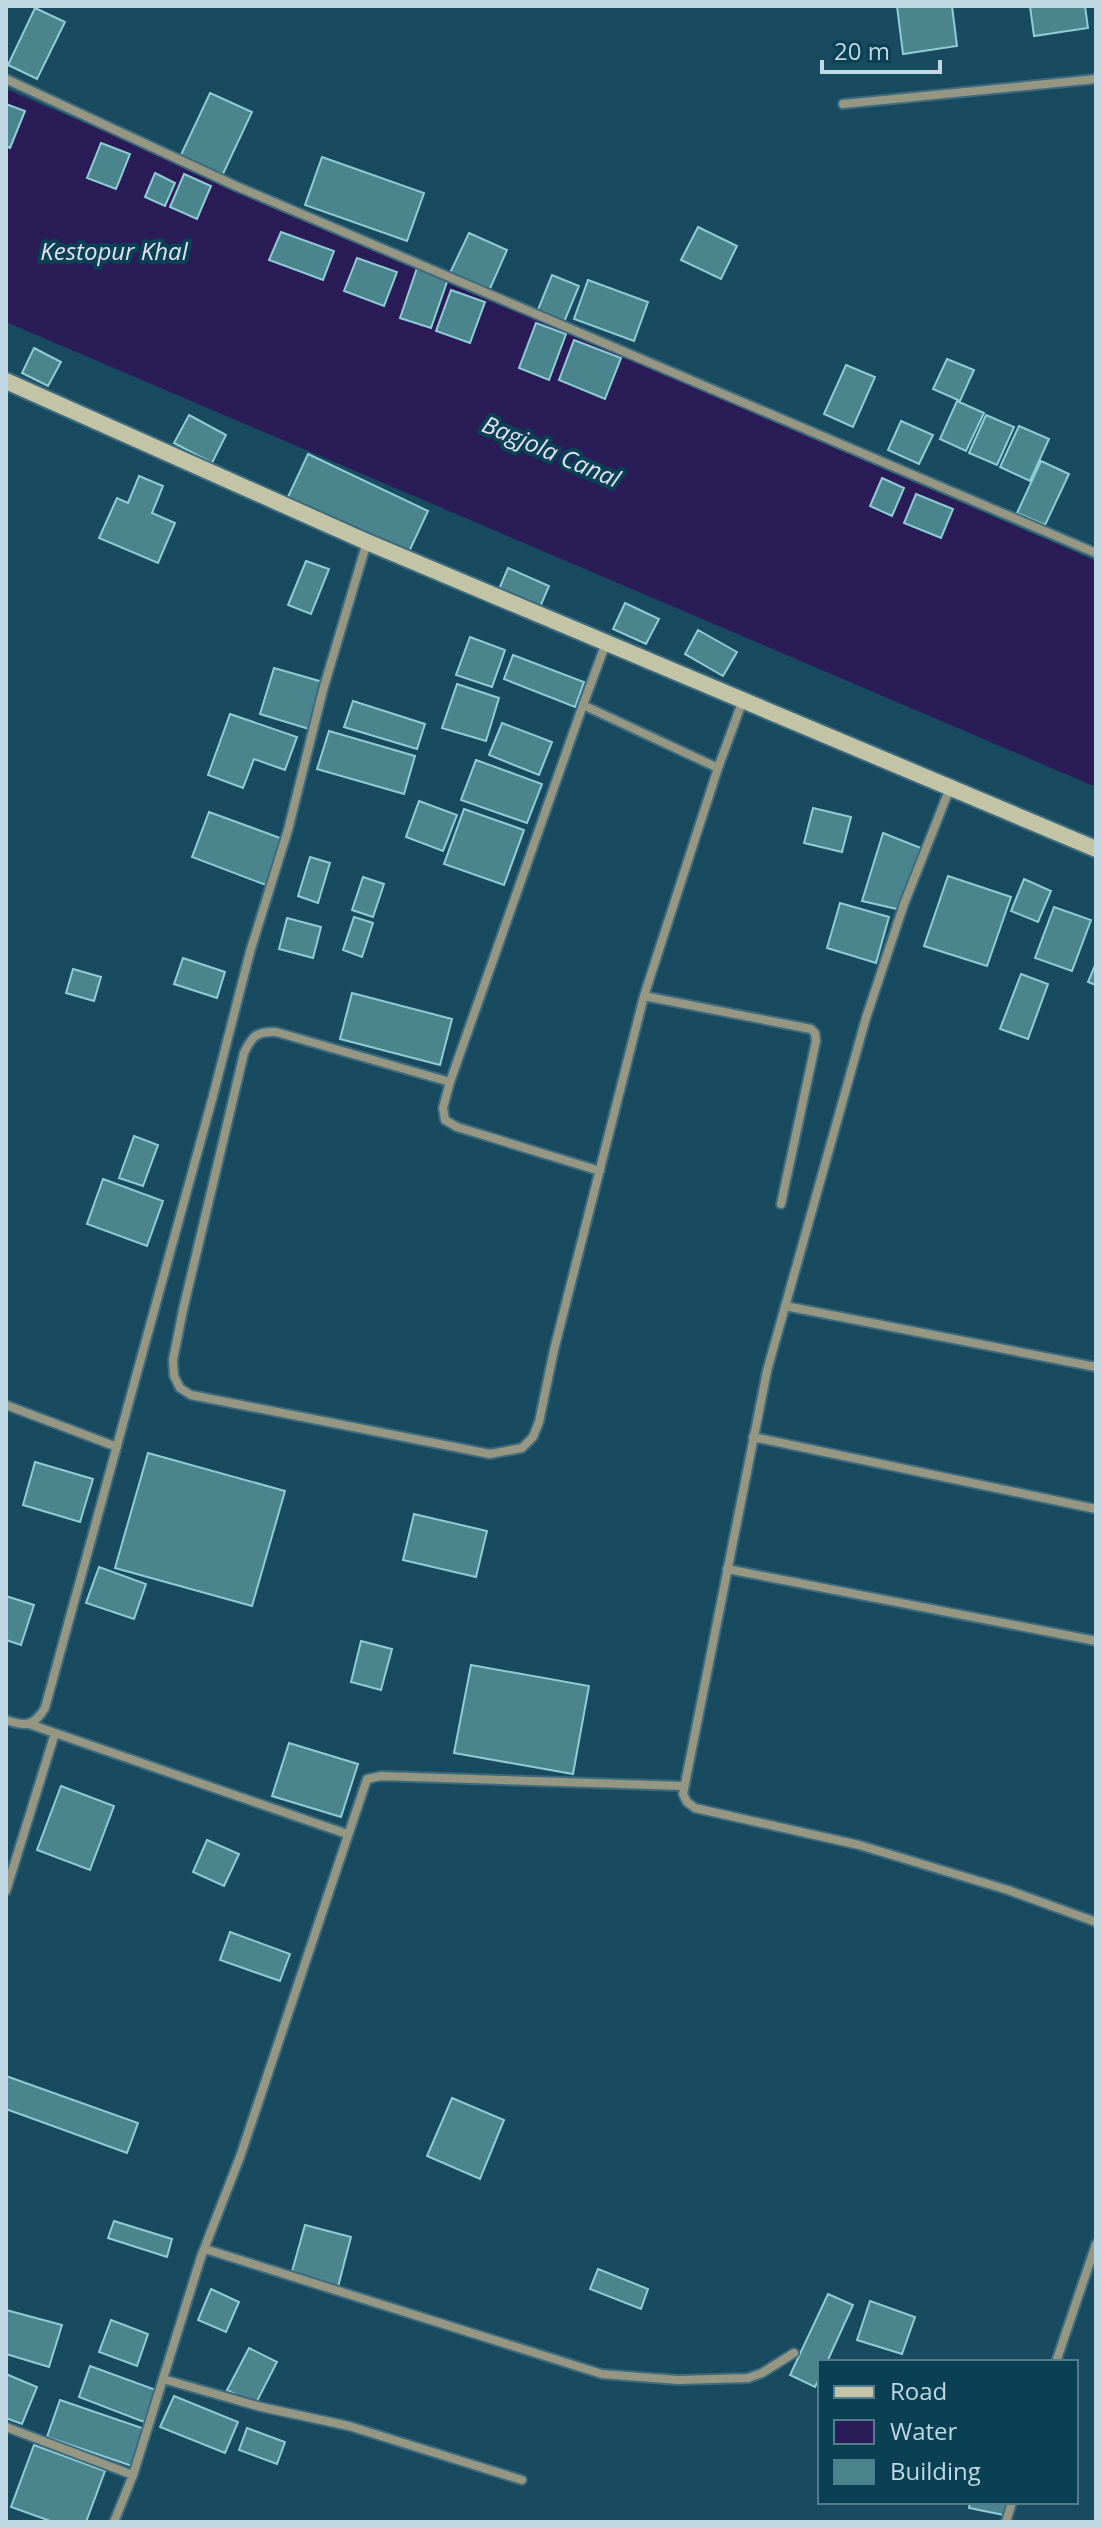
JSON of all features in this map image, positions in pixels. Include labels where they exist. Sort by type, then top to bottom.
[{"type":"street","points":[[6,79],[236,186],[1096,553]]},
{"type":"street","points":[[843,104],[1096,79]]},
{"type":"street","points":[[6,381],[367,542],[1096,849]]},
{"type":"street","points":[[29,1724],[38,1719],[45,1708],[250,952],[288,830],[323,690],[367,542]]},
{"type":"street","points":[[600,1171],[457,1127],[445,1120],[443,1108],[606,642]]},
{"type":"street","points":[[450,1082],[276,1032],[263,1031],[251,1038],[244,1053],[183,1310],[173,1360],[174,1376],[180,1388],[191,1395],[490,1454],[522,1448],[533,1437],[644,996],[743,700]]},
{"type":"street","points":[[583,705],[718,768]]},
{"type":"street","points":[[950,787],[904,904],[866,1018],[767,1371],[683,1786],[687,1802],[695,1808],[859,1845],[1008,1890],[1096,1922]]},
{"type":"street","points":[[644,996],[811,1029],[815,1033],[816,1041],[781,1204]]},
{"type":"street","points":[[785,1306],[1096,1367]]},
{"type":"street","points":[[6,1405],[117,1447]]},
{"type":"street","points":[[753,1437],[1096,1509]]},
{"type":"street","points":[[727,1569],[1096,1641]]},
{"type":"street","points":[[6,1720],[29,1724],[347,1834]]},
{"type":"street","points":[[6,1891],[55,1733]]},
{"type":"street","points":[[114,2522],[133,2475],[205,2249],[240,2157],[367,1779],[683,1786]]},
{"type":"street","points":[[1057,2360],[1096,2244]]},
{"type":"street","points":[[205,2249],[602,2374],[678,2380],[748,2378],[794,2353]]},
{"type":"street","points":[[163,2379],[261,2407],[349,2426],[522,2480]]},
{"type":"street","points":[[6,2427],[133,2475]]},
{"type":"water","name":"Kestopur Khal","points":[[6,89],[1096,561],[1096,787],[6,322]]},
{"type":"building","points":[[897,6],[952,6],[957,46],[903,54]]},
{"type":"building","points":[[1030,6],[1085,6],[1088,28],[1034,36]]},
{"type":"building","points":[[35,8],[65,22],[37,79],[8,65]]},
{"type":"building","points":[[210,93],[252,112],[222,176],[180,157]]},
{"type":"building","points":[[6,104],[25,111],[10,148],[6,146]]},
{"type":"building","points":[[101,143],[130,154],[116,189],[87,178]]},
{"type":"building","points":[[322,157],[424,193],[407,241],[305,205]]},
{"type":"building","points":[[155,173],[175,183],[165,206],[145,197]]},
{"type":"building","points":[[184,174],[211,186],[197,219],[170,207]]},
{"type":"building","points":[[698,227],[737,246],[721,279],[681,260]]},
{"type":"building","points":[[281,232],[334,251],[323,280],[269,260]]},
{"type":"building","points":[[469,233],[507,250],[489,291],[450,273]]},
{"type":"building","points":[[357,258],[397,272],[384,306],[344,291]]},
{"type":"building","points":[[417,268],[448,279],[431,328],[400,318]]},
{"type":"building","points":[[552,275],[579,286],[564,322],[537,312]]},
{"type":"building","points":[[588,280],[648,302],[634,341],[574,319]]},
{"type":"building","points":[[451,290],[485,302],[470,343],[436,331]]},
{"type":"building","points":[[536,323],[566,334],[549,380],[519,368]]},
{"type":"building","points":[[574,340],[621,358],[605,399],[559,380]]},
{"type":"building","points":[[34,348],[61,362],[48,386],[22,373]]},
{"type":"building","points":[[947,359],[974,370],[960,401],[933,389]]},
{"type":"building","points":[[846,365],[875,377],[853,427],[824,414]]},
{"type":"building","points":[[957,401],[984,413],[966,451],[940,439]]},
{"type":"building","points":[[189,415],[226,435],[212,463],[174,443]]},
{"type":"building","points":[[986,415],[1014,427],[997,465],[969,453]]},
{"type":"building","points":[[901,421],[933,435],[919,464],[888,450]]},
{"type":"building","points":[[1019,426],[1049,439],[1030,481],[1000,467]]},
{"type":"building","points":[[308,454],[428,511],[407,556],[287,499]]},
{"type":"building","points":[[1041,461],[1069,474],[1045,525],[1017,513]]},
{"type":"building","points":[[139,476],[163,486],[152,513],[175,523],[158,563],[99,538],[117,498],[128,503]]},
{"type":"building","points":[[882,478],[904,488],[892,516],[870,506]]},
{"type":"building","points":[[916,494],[953,509],[941,538],[904,523]]},
{"type":"building","points":[[306,561],[329,569],[311,614],[288,605]]},
{"type":"building","points":[[508,568],[549,586],[540,607],[499,589]]},
{"type":"building","points":[[625,603],[659,619],[646,644],[613,629]]},
{"type":"building","points":[[698,630],[737,652],[723,676],[685,654]]},
{"type":"building","points":[[470,637],[505,650],[492,687],[456,675]]},
{"type":"building","points":[[513,655],[584,682],[575,707],[504,679]]},
{"type":"building","points":[[274,668],[323,682],[309,729],[260,714]]},
{"type":"building","points":[[457,684],[499,698],[486,741],[442,728]]},
{"type":"building","points":[[353,701],[425,724],[417,749],[344,727]]},
{"type":"building","points":[[230,714],[297,737],[285,770],[254,759],[243,788],[208,775]]},
{"type":"building","points":[[502,723],[552,742],[539,775],[489,755]]},
{"type":"building","points":[[329,731],[415,756],[404,794],[317,769]]},
{"type":"building","points":[[476,760],[542,784],[527,823],[461,800]]},
{"type":"building","points":[[419,801],[457,815],[443,851],[406,837]]},
{"type":"building","points":[[813,808],[851,817],[842,852],[804,843]]},
{"type":"building","points":[[464,809],[524,830],[504,885],[444,864]]},
{"type":"building","points":[[209,812],[283,839],[266,885],[192,857]]},
{"type":"building","points":[[883,833],[921,848],[897,909],[862,901]]},
{"type":"building","points":[[310,857],[330,863],[318,903],[298,896]]},
{"type":"building","points":[[948,876],[1011,897],[987,966],[924,946]]},
{"type":"building","points":[[363,877],[384,884],[373,917],[352,910]]},
{"type":"building","points":[[1024,879],[1051,891],[1038,922],[1011,911]]},
{"type":"building","points":[[840,903],[889,917],[876,963],[827,948]]},
{"type":"building","points":[[1054,907],[1091,920],[1072,971],[1035,958]]},
{"type":"building","points":[[354,917],[373,923],[362,957],[343,950]]},
{"type":"building","points":[[287,918],[321,927],[313,958],[279,949]]},
{"type":"building","points":[[183,958],[225,972],[217,998],[174,984]]},
{"type":"building","points":[[1096,963],[1096,985],[1088,982]]},
{"type":"building","points":[[73,969],[101,977],[94,1001],[66,993]]},
{"type":"building","points":[[1021,974],[1048,984],[1028,1039],[1000,1029]]},
{"type":"building","points":[[352,993],[452,1019],[440,1065],[340,1039]]},
{"type":"building","points":[[134,1136],[158,1145],[143,1186],[119,1178]]},
{"type":"building","points":[[103,1179],[163,1201],[147,1246],[87,1224]]},
{"type":"building","points":[[148,1453],[285,1491],[252,1606],[115,1568]]},
{"type":"building","points":[[35,1462],[93,1479],[80,1522],[23,1505]]},
{"type":"building","points":[[414,1514],[487,1531],[476,1577],[403,1560]]},
{"type":"building","points":[[99,1567],[146,1584],[134,1619],[86,1603]]},
{"type":"building","points":[[6,1596],[34,1605],[21,1645],[6,1640]]},
{"type":"building","points":[[361,1641],[392,1649],[381,1690],[351,1682]]},
{"type":"building","points":[[471,1665],[589,1686],[573,1774],[454,1753]]},
{"type":"building","points":[[289,1743],[358,1764],[341,1817],[272,1796]]},
{"type":"building","points":[[61,1786],[114,1806],[90,1870],[37,1850]]},
{"type":"building","points":[[207,1840],[239,1854],[224,1886],[193,1872]]},
{"type":"building","points":[[230,1932],[290,1954],[280,1981],[220,1960]]},
{"type":"building","points":[[6,2076],[138,2123],[127,2153],[6,2109]]},
{"type":"building","points":[[452,2098],[504,2120],[480,2179],[427,2156]]},
{"type":"building","points":[[114,2221],[172,2239],[167,2257],[108,2238]]},
{"type":"building","points":[[305,2225],[351,2237],[338,2287],[291,2275]]},
{"type":"building","points":[[598,2269],[648,2289],[641,2309],[590,2289]]},
{"type":"building","points":[[211,2289],[239,2302],[226,2332],[198,2320]]},
{"type":"building","points":[[828,2294],[853,2305],[828,2360],[818,2360],[815,2387],[790,2375]]},
{"type":"building","points":[[870,2301],[915,2317],[902,2354],[857,2340]]},
{"type":"building","points":[[6,2310],[62,2325],[49,2367],[6,2354]]},
{"type":"building","points":[[111,2320],[148,2334],[137,2366],[99,2352]]},
{"type":"building","points":[[249,2348],[277,2362],[255,2405],[227,2390]]},
{"type":"building","points":[[90,2366],[156,2390],[144,2422],[79,2397]]},
{"type":"building","points":[[6,2374],[37,2387],[22,2424],[6,2418]]},
{"type":"building","points":[[174,2396],[238,2422],[225,2453],[160,2427]]},
{"type":"building","points":[[60,2400],[145,2429],[132,2466],[47,2437]]},
{"type":"building","points":[[247,2428],[285,2442],[277,2464],[239,2450]]},
{"type":"building","points":[[34,2445],[105,2471],[86,2522],[53,2522],[11,2507]]},
{"type":"building","points":[[970,2504],[1007,2504],[1004,2515],[969,2508]]},
{"type":"water label","name":"Bagjola Canal","points":[[551,452]]}]
